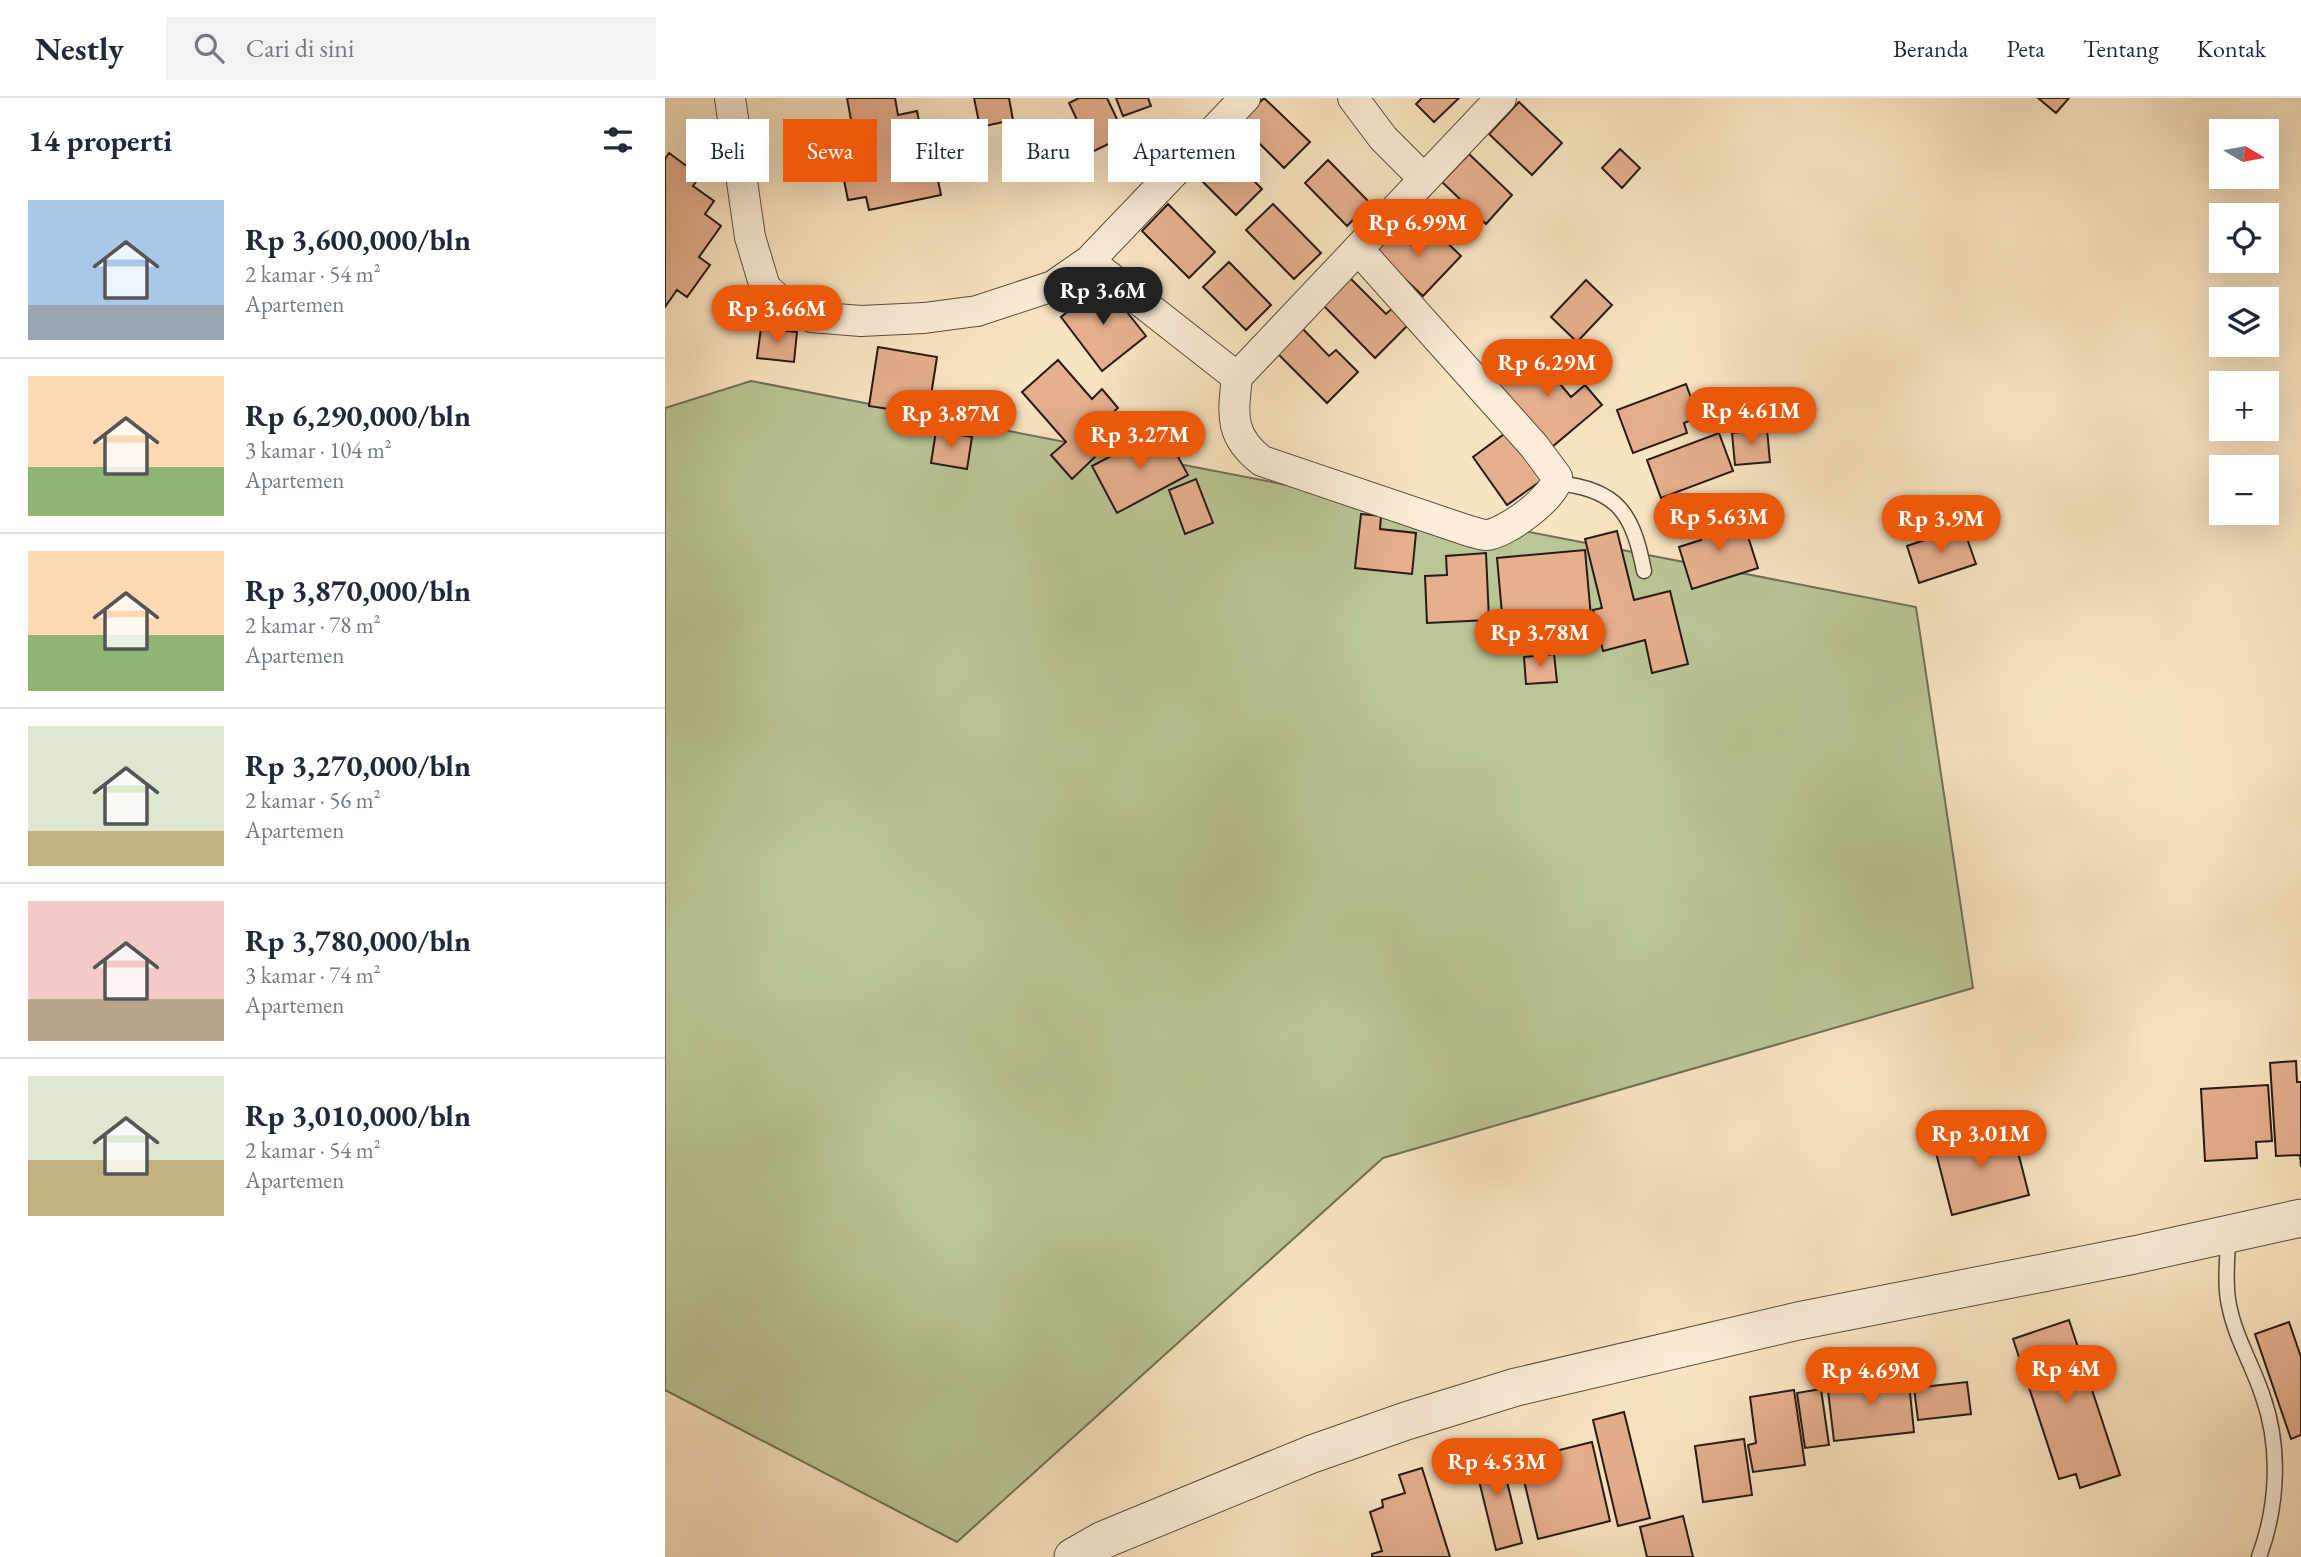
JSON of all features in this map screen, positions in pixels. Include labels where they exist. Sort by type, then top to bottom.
[{"type":"street","points":[[730,98],[755,261],[765,287],[784,305],[811,317],[861,321],[924,318],[977,311],[1053,286],[1089,261],[1245,98]]},
{"type":"street","points":[[1353,98],[1383,138],[1424,179]]},
{"type":"street","points":[[1358,250],[1550,465],[1557,483],[1552,493],[1507,528],[1487,535],[1469,531],[1262,461],[1246,449],[1237,433],[1233,409],[1237,377],[1501,98]]},
{"type":"street","points":[[1089,261],[1237,377]]},
{"type":"street","points":[[1073,1557],[1113,1535],[1312,1454],[1406,1421],[1517,1387],[1798,1321],[2134,1255],[2301,1218]]},
{"type":"lane","points":[[1557,483],[1582,485],[1619,504],[1630,520],[1639,543],[1644,571]]},
{"type":"lane","points":[[2228,1234],[2228,1301],[2234,1328],[2263,1395],[2274,1456],[2269,1523],[2259,1557]]},
{"type":"green space","points":[[751,381],[1916,607],[1973,988],[1383,1158],[957,1542],[665,1390],[665,408]]},
{"type":"building","points":[[847,98],[895,98],[898,115],[917,111],[919,119],[891,119],[891,182],[938,182],[941,195],[869,210],[866,197],[848,200],[844,182],[877,182],[877,119],[851,119]]},
{"type":"building","points":[[974,98],[1009,98],[1013,119],[1002,119],[1002,122],[988,125],[988,119],[978,119]]},
{"type":"building","points":[[1079,98],[1107,98],[1117,119],[1108,119],[1108,144],[1094,151],[1094,119],[1077,119],[1069,103]]},
{"type":"building","points":[[1116,98],[1148,98],[1151,106],[1123,116]]},
{"type":"building","points":[[1264,98],[1310,142],[1284,168],[1260,144],[1260,119],[1243,119]]},
{"type":"building","points":[[1422,98],[1459,98],[1434,122],[1416,104]]},
{"type":"building","points":[[2038,98],[2069,98],[2056,113]]},
{"type":"building","points":[[1519,102],[1562,143],[1532,175],[1489,134]]},
{"type":"building","points":[[1620,149],[1640,168],[1622,188],[1602,168]]},
{"type":"building","points":[[669,153],[686,166],[686,182],[696,182],[693,186],[714,201],[705,214],[721,226],[699,257],[710,265],[687,297],[677,290],[665,307],[665,159]]},
{"type":"building","points":[[1469,154],[1512,195],[1486,224],[1442,182]]},
{"type":"building","points":[[1328,160],[1370,203],[1347,226],[1305,183]]},
{"type":"building","points":[[1203,182],[1255,182],[1262,189],[1236,215]]},
{"type":"building","points":[[1168,204],[1215,252],[1189,278],[1142,231]]},
{"type":"building","points":[[1273,204],[1321,253],[1294,279],[1246,230]]},
{"type":"building","points":[[1394,228],[1418,251],[1436,232],[1461,256],[1423,296],[1374,250]]},
{"type":"building","points":[[1229,262],[1271,305],[1246,330],[1203,287]]},
{"type":"building","points":[[1347,275],[1386,314],[1395,306],[1411,322],[1375,358],[1320,302]]},
{"type":"building","points":[[1586,280],[1612,305],[1577,342],[1551,317]]},
{"type":"building","points":[[1104,283],[1146,336],[1102,371],[1061,317]]},
{"type":"building","points":[[1301,327],[1329,356],[1336,350],[1358,372],[1327,403],[1276,352]]},
{"type":"building","points":[[761,328],[797,332],[794,362],[757,358]]},
{"type":"building","points":[[878,347],[937,357],[928,415],[869,406]]},
{"type":"building","points":[[1532,351],[1571,397],[1585,385],[1602,405],[1552,447],[1496,382]]},
{"type":"building","points":[[1058,360],[1092,399],[1102,389],[1118,408],[1082,440],[1096,456],[1072,479],[1051,455],[1066,442],[1022,392]]},
{"type":"building","points":[[1686,384],[1698,417],[1684,423],[1687,433],[1633,453],[1617,410]]},
{"type":"building","points":[[1163,429],[1188,475],[1117,513],[1092,466]]},
{"type":"building","points":[[1767,429],[1770,462],[1735,465],[1732,433]]},
{"type":"building","points":[[936,431],[972,437],[967,469],[931,463]]},
{"type":"building","points":[[1507,432],[1542,480],[1507,505],[1473,457]]},
{"type":"building","points":[[1719,433],[1733,471],[1661,498],[1647,460]]},
{"type":"building","points":[[1196,479],[1213,523],[1185,534],[1169,490]]},
{"type":"building","points":[[1361,514],[1381,516],[1380,529],[1416,533],[1412,574],[1355,568]]},
{"type":"building","points":[[1741,514],[1758,568],[1692,589],[1679,547],[1701,540],[1698,528]]},
{"type":"building","points":[[1963,527],[1976,564],[1919,583],[1907,546]]},
{"type":"building","points":[[1617,531],[1634,600],[1670,591],[1688,664],[1652,673],[1645,640],[1603,651],[1593,610],[1602,608],[1585,539]]},
{"type":"building","points":[[1585,550],[1591,617],[1550,621],[1553,651],[1520,654],[1517,624],[1503,625],[1497,558]]},
{"type":"building","points":[[1486,553],[1489,620],[1427,623],[1425,576],[1447,575],[1446,556]]},
{"type":"building","points":[[1554,654],[1557,682],[1526,684],[1524,657]]},
{"type":"building","points":[[2296,1061],[2297,1082],[2301,1082],[2301,1167],[2300,1155],[2276,1156],[2270,1063]]},
{"type":"building","points":[[2268,1085],[2272,1141],[2256,1142],[2257,1158],[2205,1161],[2201,1089]]},
{"type":"building","points":[[2011,1125],[2029,1195],[1952,1215],[1934,1145]]},
{"type":"building","points":[[2069,1320],[2120,1475],[2080,1488],[2076,1474],[2059,1479],[2013,1339]]},
{"type":"building","points":[[2289,1322],[2301,1357],[2301,1435],[2291,1439],[2255,1334]]},
{"type":"building","points":[[1908,1373],[1914,1432],[1834,1441],[1827,1382]]},
{"type":"building","points":[[1967,1382],[1971,1414],[1918,1420],[1914,1388]]},
{"type":"building","points":[[1821,1389],[1829,1445],[1805,1448],[1797,1393]]},
{"type":"building","points":[[1794,1390],[1805,1465],[1753,1472],[1748,1445],[1756,1443],[1750,1397]]},
{"type":"building","points":[[1624,1412],[1650,1518],[1618,1526],[1593,1420]]},
{"type":"building","points":[[1744,1439],[1752,1495],[1703,1502],[1695,1446]]},
{"type":"building","points":[[1592,1442],[1610,1521],[1538,1539],[1519,1460]]},
{"type":"building","points":[[1498,1445],[1522,1543],[1496,1550],[1472,1452]]},
{"type":"building","points":[[1422,1468],[1450,1557],[1372,1557],[1372,1554],[1382,1551],[1370,1512],[1383,1507],[1382,1500],[1405,1493],[1399,1475]]},
{"type":"building","points":[[1683,1516],[1693,1557],[1647,1557],[1640,1527]]}]
